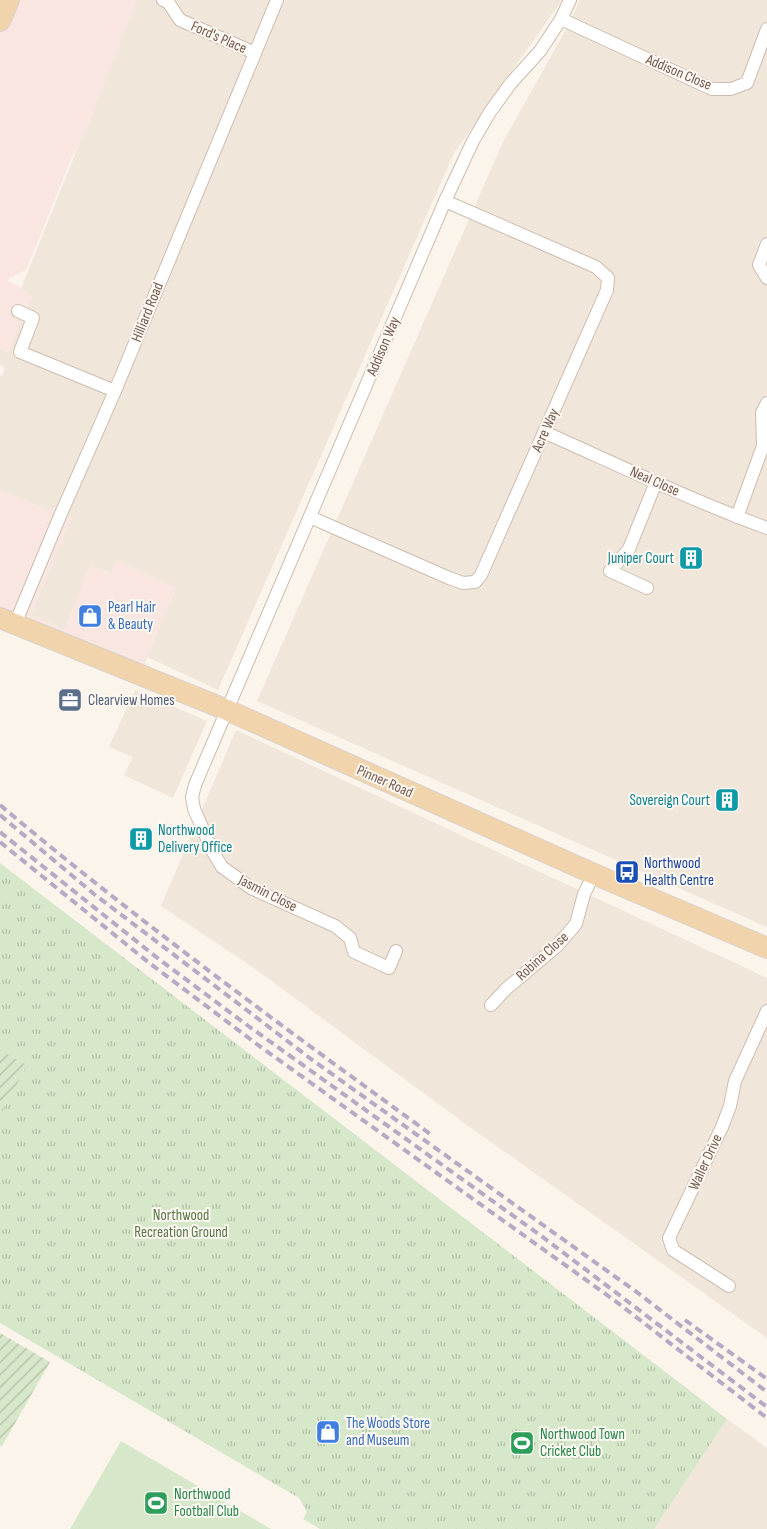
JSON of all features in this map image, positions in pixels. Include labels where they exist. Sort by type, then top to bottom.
[{"type":"main road","points":[[0,21],[9,0]]},
{"type":"main road","name":"Pinner Road","points":[[7,621],[227,710],[594,874],[767,948]]},
{"type":"street","name":"Ford's Place","points":[[163,0],[168,2],[180,20],[255,53]]},
{"type":"street","name":"Hilliard Road","points":[[7,621],[60,516],[115,391],[277,0]]},
{"type":"street","name":"Addison Way","points":[[227,710],[445,201],[473,141],[490,112],[511,83],[540,51],[561,19],[570,0]]},
{"type":"street","name":"Addison Close","points":[[561,19],[712,89],[731,89],[747,83],[767,29]]},
{"type":"street","name":"Acre Way","points":[[310,516],[449,578],[463,583],[475,582],[481,575],[607,290],[608,278],[596,267],[445,201]]},
{"type":"street","points":[[767,244],[759,265],[767,278]]},
{"type":"street","points":[[18,311],[33,318],[20,352],[115,391]]},
{"type":"street","points":[[737,517],[765,446],[762,413],[767,403]]},
{"type":"street","name":"Neal Close","points":[[544,432],[737,517],[767,528]]},
{"type":"street","points":[[647,588],[610,571],[629,549],[656,482]]},
{"type":"street","name":"Jasmin Close","points":[[227,710],[195,785],[192,797],[194,809],[222,868],[251,888],[335,926],[350,938],[354,952],[389,968],[396,951]]},
{"type":"street","name":"Robina Close","points":[[491,1005],[506,989],[558,946],[576,924],[584,894],[594,874]]},
{"type":"street","name":"Waller Drive","points":[[729,1286],[673,1250],[669,1238],[722,1127],[730,1106],[735,1081],[767,1011]]},
{"type":"shaded area","points":[[12,0],[137,0],[87,128],[71,159],[26,270],[10,278],[8,281],[32,296],[28,308],[15,303],[9,317],[20,322],[9,352],[0,348],[0,30]]},
{"type":"shaded area","points":[[137,0],[562,0],[454,153],[218,690],[147,657],[176,588],[117,561],[112,574],[90,565],[65,630],[31,615],[71,518],[0,491],[0,375],[2,376],[5,368],[0,365],[0,348],[8,352],[20,322],[9,317],[15,302],[28,307],[32,296],[21,289]]},
{"type":"shaded area","points":[[580,0],[767,0],[767,927],[257,701],[503,142],[564,33]]},
{"type":"shaded area","points":[[0,491],[71,518],[31,615],[65,630],[90,565],[111,574],[117,560],[176,588],[147,657],[142,675],[0,619]]},
{"type":"shaded area","points":[[135,690],[207,721],[173,798],[124,775],[133,757],[109,747]]},
{"type":"shaded area","points":[[236,730],[767,978],[767,1338],[467,1125],[254,968],[161,906]]},
{"type":"shaded area","points":[[727,1419],[767,1448],[767,1529],[654,1529]]},
{"type":"green space","name":"Northwood Recreation Ground","points":[[0,863],[727,1419],[654,1529],[320,1529],[303,1519],[307,1512],[299,1498],[0,1323]]},
{"type":"green space","points":[[0,1050],[27,1065],[3,1111],[0,1109]]},
{"type":"green space","points":[[0,1333],[50,1362],[2,1446],[0,1446]]},
{"type":"green space","name":"Northwood Football Club","points":[[121,1441],[271,1529],[70,1529]]},
{"type":"railway","points":[[0,805],[159,933],[433,1136]]},
{"type":"railway","points":[[0,815],[94,894],[311,1059],[638,1293],[767,1392]]},
{"type":"railway","points":[[0,832],[160,960],[247,1025],[540,1235],[767,1407]]},
{"type":"railway","points":[[0,842],[148,962],[258,1045],[614,1300],[767,1418]]},
{"type":"railway","points":[[685,1320],[767,1379]]},
{"type":"place","name":"Juniper Court","points":[[691,558]]},
{"type":"place","name":"Pearl Hair & Beauty","points":[[90,616]]},
{"type":"place","name":"Clearview Homes","points":[[70,700]]},
{"type":"place","name":"Sovereign Court","points":[[727,800]]},
{"type":"place","name":"Northwood Delivery Office","points":[[141,839]]},
{"type":"place","name":"Northwood Health Centre","points":[[627,872]]},
{"type":"place","name":"The Woods Store and Museum","points":[[328,1432]]},
{"type":"place","name":"Northwood Town Cricket Club","points":[[522,1443]]},
{"type":"place","name":"Northwood Football Club","points":[[156,1503]]}]
